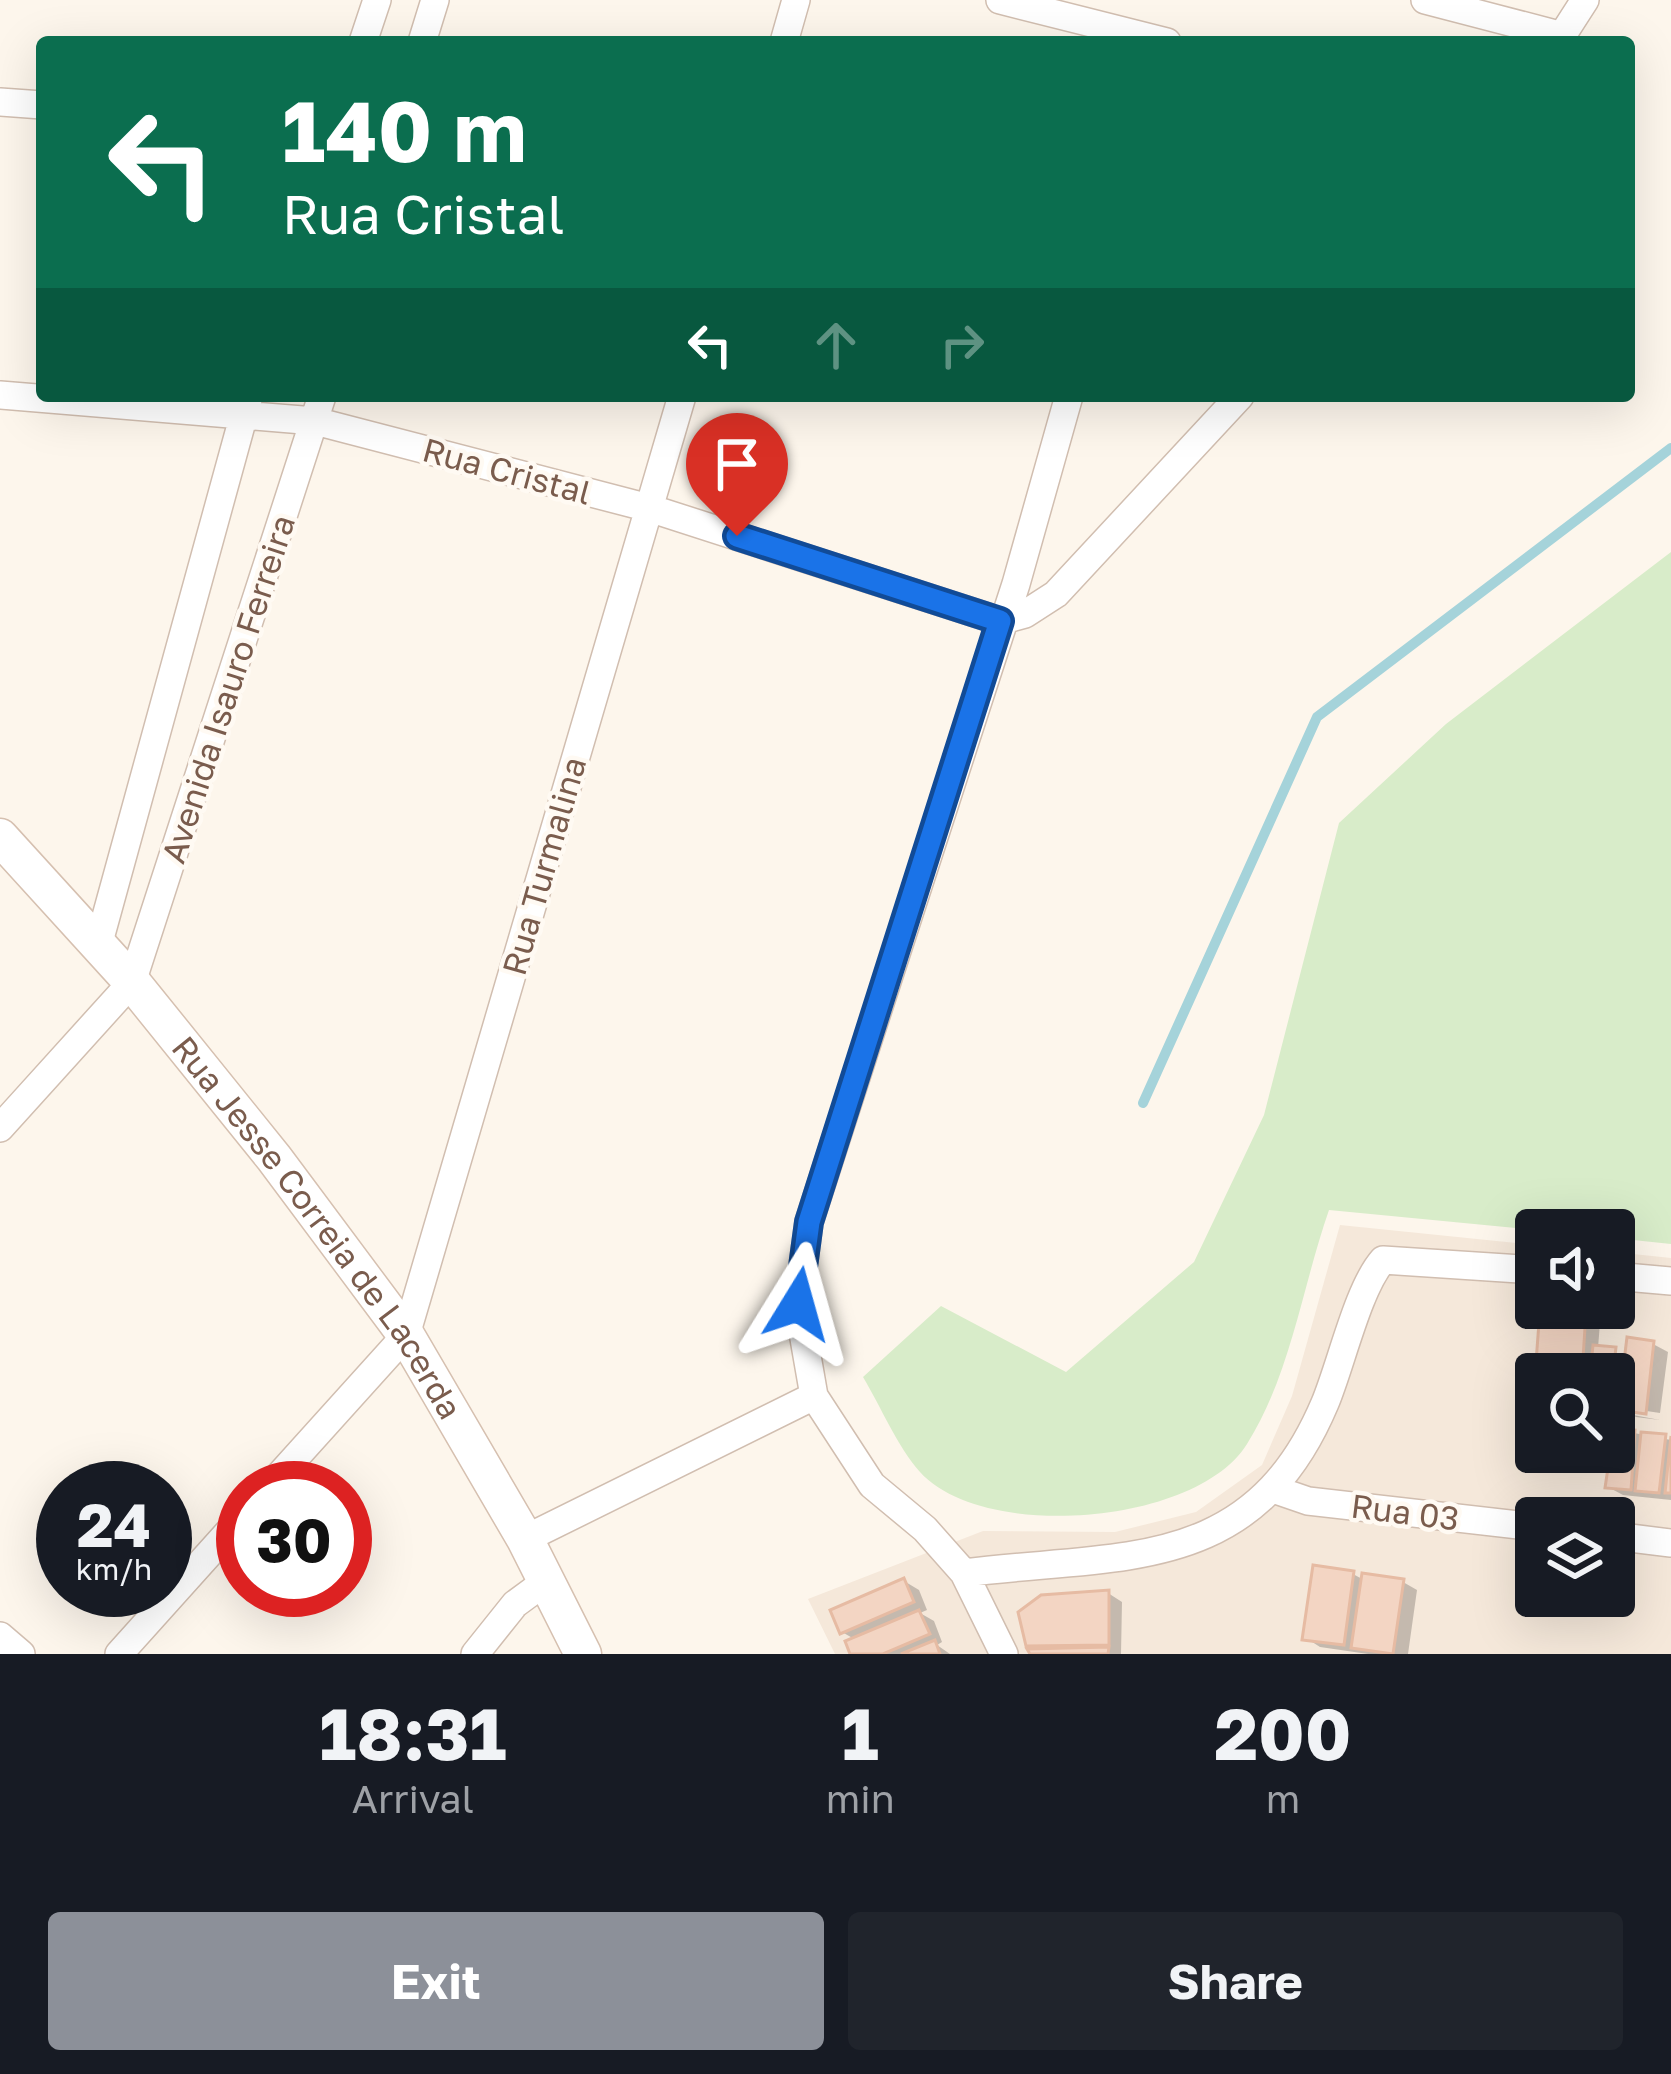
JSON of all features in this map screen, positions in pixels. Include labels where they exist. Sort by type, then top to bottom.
[{"type":"main road","name":"Rua Jesse Correia de Lacerda","points":[[0,837],[132,982],[274,1157],[406,1335],[525,1539],[583,1654]]},
{"type":"street","points":[[365,36],[377,0]]},
{"type":"street","points":[[424,36],[435,0]]},
{"type":"street","points":[[786,36],[796,0]]},
{"type":"street","points":[[1000,0],[1143,36]]},
{"type":"street","points":[[1426,0],[1550,36]]},
{"type":"street","points":[[1562,36],[1585,0]]},
{"type":"street","points":[[0,102],[36,105]]},
{"type":"street","name":"Rua Cristal","points":[[0,395],[36,396]]},
{"type":"street","name":"Rua Cristal","points":[[172,402],[319,408],[1000,621]]},
{"type":"street","name":"Rua Turmalina","points":[[406,1335],[680,402]]},
{"type":"street","points":[[1004,1654],[964,1574],[925,1529],[872,1485],[814,1396],[798,1304],[809,1222],[1000,621],[1016,584],[1067,402]]},
{"type":"street","points":[[1000,621],[1025,614],[1056,594],[1234,402]]},
{"type":"street","name":"Avenida Isauro Ferreira","points":[[99,942],[246,405]]},
{"type":"street","name":"Avenida Isauro Ferreira","points":[[132,982],[319,408]]},
{"type":"street","points":[[0,1128],[132,982]]},
{"type":"street","points":[[964,1574],[1109,1562],[1199,1541],[1276,1490],[1321,1414],[1376,1268],[1390,1257],[1515,1268]]},
{"type":"street","points":[[1635,1278],[1671,1281]]},
{"type":"street","points":[[292,1461],[406,1335]]},
{"type":"street","points":[[525,1539],[814,1396]]},
{"type":"street","name":"Rua 03","points":[[1276,1490],[1307,1501],[1515,1525]]},
{"type":"street","points":[[1635,1539],[1671,1543]]},
{"type":"street","points":[[119,1654],[216,1546]]},
{"type":"street","points":[[475,1654],[515,1604],[545,1582]]},
{"type":"street","points":[[0,1636],[21,1654]]},
{"type":"shaded area","points":[[1340,1225],[1515,1243],[1515,1329],[1635,1329],[1635,1254],[1671,1258],[1671,1654],[835,1654],[808,1599],[983,1531],[1115,1532],[1196,1512],[1262,1465],[1292,1396]]},
{"type":"green space","points":[[1671,552],[1671,1244],[1635,1240],[1635,1209],[1515,1209],[1515,1228],[1329,1210],[1275,1389],[1247,1444],[1221,1471],[1184,1492],[1138,1507],[1088,1515],[991,1509],[950,1494],[912,1462],[863,1377],[941,1306],[1066,1372],[1194,1262],[1264,1115],[1339,823],[1446,724]]},
{"type":"building","points":[[1539,1329],[1585,1329],[1583,1353],[1537,1353]]},
{"type":"building","points":[[1627,1337],[1654,1341],[1646,1414],[1635,1412],[1635,1353],[1625,1353]]},
{"type":"building","points":[[1593,1345],[1616,1347],[1615,1353],[1592,1353]]},
{"type":"building","points":[[1641,1432],[1666,1434],[1659,1493],[1635,1491]]},
{"type":"building","points":[[1671,1436],[1671,1493],[1665,1493]]},
{"type":"building","points":[[1607,1473],[1632,1473],[1631,1490],[1605,1488]]},
{"type":"building","points":[[1313,1565],[1354,1571],[1344,1645],[1302,1640]]},
{"type":"building","points":[[1362,1573],[1404,1579],[1393,1654],[1351,1648]]},
{"type":"building","points":[[904,1578],[914,1602],[840,1634],[830,1610]]},
{"type":"building","points":[[1109,1590],[1109,1645],[1026,1646],[1018,1612],[1041,1595]]},
{"type":"building","points":[[919,1610],[930,1634],[883,1654],[850,1654],[845,1641]]},
{"type":"building","points":[[935,1640],[940,1654],[901,1654]]},
{"type":"building","points":[[1109,1647],[1108,1654],[1030,1654],[1027,1649]]},
{"type":"waterway","points":[[1143,1103],[1317,717],[1671,448]]},
{"type":"route","points":[[737,536],[1000,621],[809,1222],[798,1304]]}]
